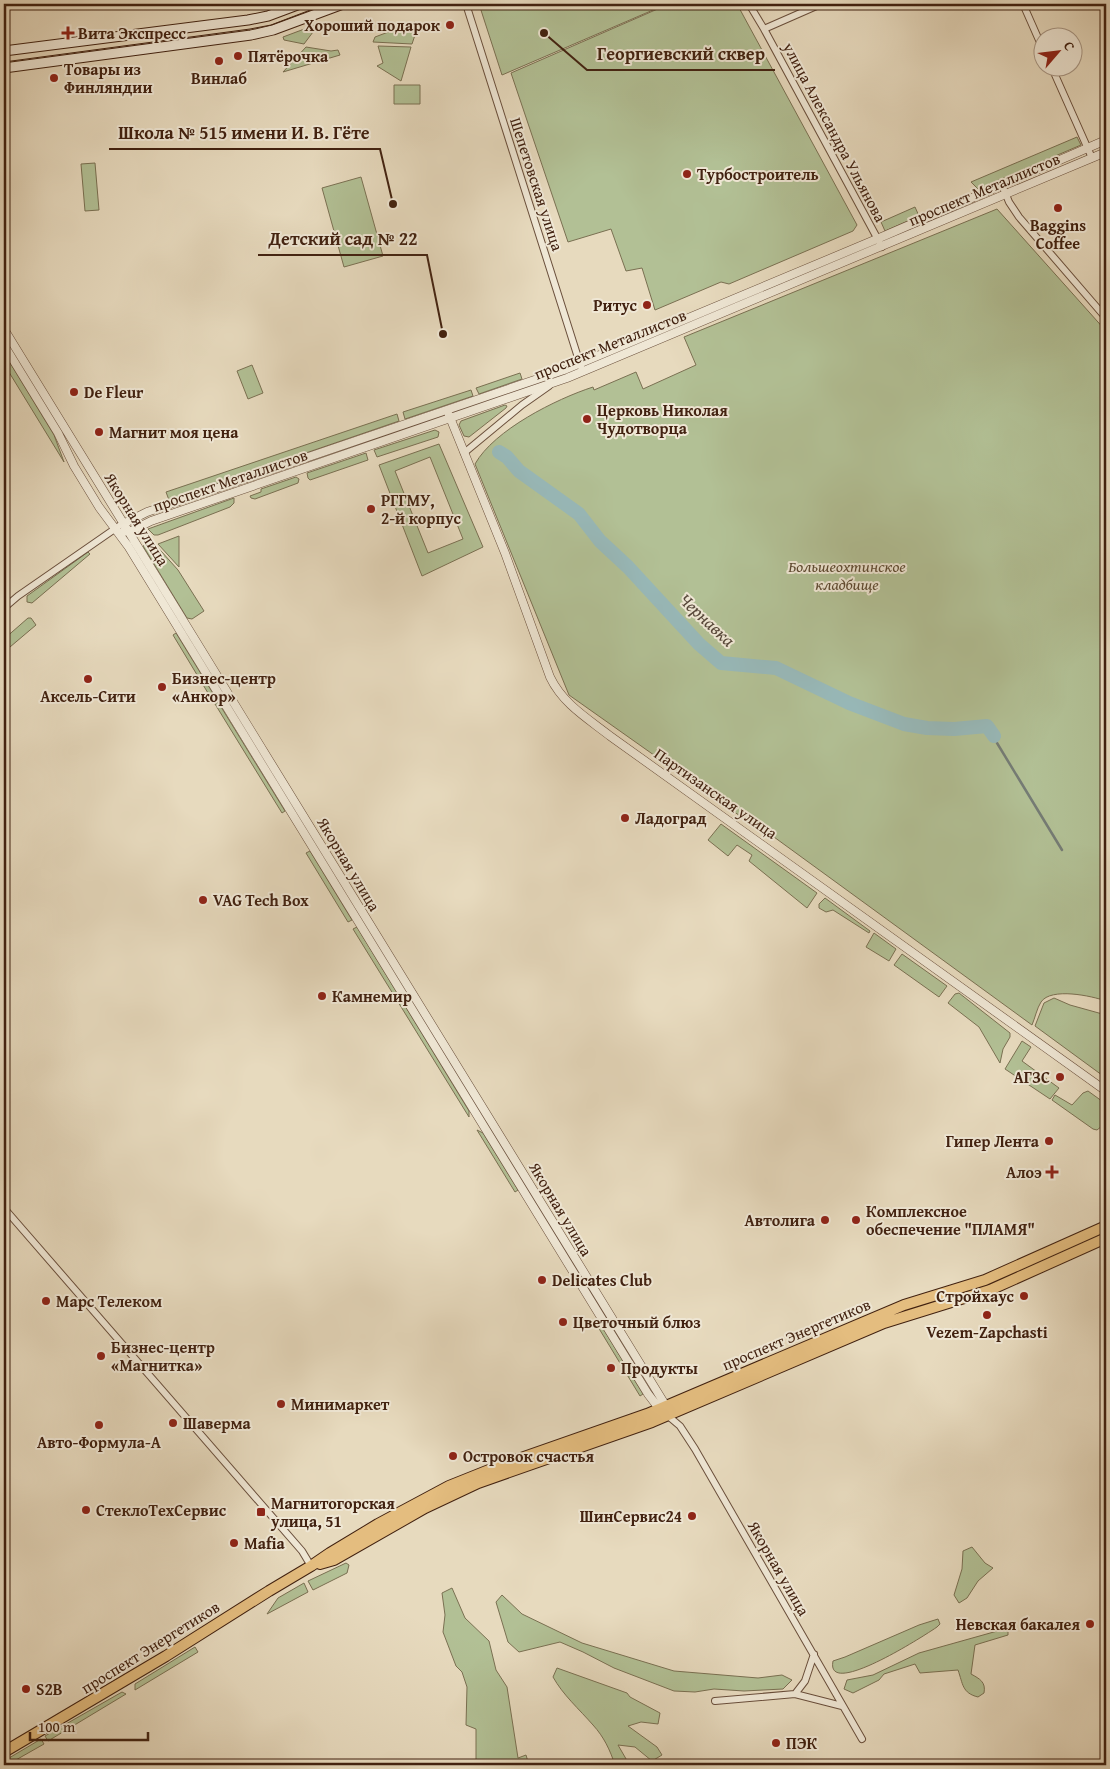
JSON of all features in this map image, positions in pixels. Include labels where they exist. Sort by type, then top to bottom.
[{"type":"main road","points":[[4,51],[248,20],[268,16],[300,4]]},
{"type":"main road","points":[[4,68],[250,35],[273,30],[343,4]]},
{"type":"main road","name":"проспект Энергетиков","points":[[4,1752],[158,1661],[311,1566],[334,1560],[425,1508],[478,1483],[652,1422],[664,1410],[904,1305],[985,1280],[1106,1226]]},
{"type":"main road","name":"проспект Энергетиков","points":[[664,1410],[884,1322],[990,1290],[1106,1238]]},
{"type":"street","name":"Шепетовская улица","points":[[466,4],[582,368]]},
{"type":"street","name":"улица Александра Ульянова","points":[[749,4],[882,247]]},
{"type":"street","points":[[764,29],[821,4]]},
{"type":"street","points":[[1023,4],[1033,28]]},
{"type":"street","points":[[1056,78],[1092,158]]},
{"type":"street","name":"проспект Металлистов","points":[[129,532],[151,521],[552,384],[582,368],[1106,140]]},
{"type":"street","name":"проспект Металлистов","points":[[123,524],[147,512],[447,410],[582,368],[882,247],[1106,152]]},
{"type":"street","points":[[1002,185],[1019,217],[1106,318]]},
{"type":"street","name":"Якорная улица","points":[[4,328],[664,1410]]},
{"type":"street","name":"Якорная улица","points":[[4,345],[58,433],[74,466],[114,529],[128,546],[664,1410],[680,1426],[695,1449],[862,1739]]},
{"type":"street","points":[[464,453],[522,405],[552,384]]},
{"type":"street","name":"Партизанская улица","points":[[447,410],[504,553],[546,669],[555,687],[565,700],[610,736],[1106,1091]]},
{"type":"street","points":[[4,608],[18,596],[123,524]]},
{"type":"street","points":[[114,529],[129,532]]},
{"type":"street","points":[[4,1208],[302,1551],[311,1566]]},
{"type":"street","points":[[795,1694],[805,1682],[814,1654]]},
{"type":"street","points":[[715,1701],[795,1694],[842,1706]]},
{"type":"green space","points":[[479,4],[667,4],[502,75]]},
{"type":"green space","name":"Турбостроитель","points":[[669,4],[737,4],[857,225],[853,231],[729,284],[721,282],[655,310],[642,268],[626,271],[611,229],[568,242],[511,73]]},
{"type":"green space","points":[[415,22],[418,26],[412,44],[373,42],[375,37]]},
{"type":"green space","points":[[315,25],[316,28],[304,44],[284,40],[283,37]]},
{"type":"green space","points":[[378,46],[411,47],[401,81],[377,66],[383,63]]},
{"type":"green space","points":[[306,47],[331,51],[338,50],[340,55],[283,72]]},
{"type":"green space","points":[[394,85],[420,85],[420,104],[394,104]]},
{"type":"green space","points":[[1077,137],[1081,145],[978,189],[971,182]]},
{"type":"green space","points":[[95,163],[99,210],[85,211],[81,164]]},
{"type":"green space","points":[[361,177],[383,256],[344,267],[322,188]]},
{"type":"green space","points":[[915,207],[919,216],[885,231],[881,222]]},
{"type":"green space","name":"Большеохтинское кладбище","points":[[997,209],[1106,331],[1106,1001],[1072,994],[1046,997],[1038,1007],[1032,1025],[752,821],[750,823],[569,695],[475,464],[496,439],[527,417],[562,399],[593,387],[594,390],[636,372],[643,389],[696,365],[684,337]]},
{"type":"green space","points":[[4,353],[54,435],[64,462],[4,364]]},
{"type":"green space","points":[[252,365],[263,393],[248,399],[237,371]]},
{"type":"green space","points":[[520,373],[522,379],[479,394],[476,388]]},
{"type":"green space","points":[[471,390],[473,396],[405,419],[403,412]]},
{"type":"green space","points":[[505,405],[507,406],[506,408],[469,437],[464,436],[459,425],[461,421]]},
{"type":"green space","points":[[397,414],[399,421],[169,500],[166,492]]},
{"type":"green space","points":[[435,430],[439,432],[438,437],[377,457],[374,450]]},
{"type":"green space","points":[[439,444],[483,547],[422,576],[379,465]],"holes":[[[430,457],[463,539],[428,553],[395,471]]]},
{"type":"green space","points":[[366,453],[368,460],[310,480],[308,478],[307,473]]},
{"type":"green space","points":[[296,477],[299,479],[298,483],[255,499],[250,496],[261,492],[261,489]]},
{"type":"green space","points":[[234,498],[234,503],[230,507],[158,535],[154,535],[148,529]]},
{"type":"green space","points":[[179,536],[179,567],[158,544]]},
{"type":"green space","points":[[153,542],[178,570],[204,611],[192,619],[187,618],[143,546]]},
{"type":"green space","points":[[88,552],[90,554],[32,603],[27,602],[27,596]]},
{"type":"green space","points":[[28,618],[31,618],[36,625],[10,647],[4,639]]},
{"type":"green space","points":[[176,633],[214,695],[211,698],[173,635]]},
{"type":"green space","points":[[218,702],[285,811],[282,813],[215,704]]},
{"type":"green space","points":[[721,824],[817,893],[807,908],[749,861],[752,855],[737,845],[728,856],[708,840]]},
{"type":"green space","points":[[310,851],[352,920],[348,922],[306,853]]},
{"type":"green space","points":[[825,898],[870,931],[869,933],[833,910],[826,912],[819,908],[819,904]]},
{"type":"green space","points":[[357,927],[469,1111],[469,1117],[353,929]]},
{"type":"green space","points":[[874,933],[896,949],[889,961],[866,947]]},
{"type":"green space","points":[[902,954],[947,986],[939,997],[894,965]]},
{"type":"green space","points":[[959,993],[1010,1033],[1010,1037],[1003,1049],[1000,1063],[979,1027],[948,1003],[955,994]]},
{"type":"green space","points":[[1054,998],[1070,1005],[1106,1015],[1106,1078],[1035,1026],[1044,1003]]},
{"type":"green space","points":[[1022,1041],[1031,1047],[1022,1061],[1059,1088],[1050,1099],[1005,1069]]},
{"type":"green space","points":[[1088,1091],[1106,1104],[1102,1126],[1097,1130],[1052,1100],[1055,1095],[1072,1105],[1083,1093]]},
{"type":"green space","points":[[477,1130],[483,1133],[518,1190],[515,1192]]},
{"type":"green space","points":[[598,1320],[643,1394],[640,1396],[595,1322]]},
{"type":"green space","points":[[972,1547],[985,1563],[993,1568],[978,1581],[967,1598],[959,1603],[954,1595],[962,1569],[963,1551]]},
{"type":"green space","points":[[346,1563],[349,1565],[347,1573],[313,1590],[308,1581]]},
{"type":"green space","points":[[304,1583],[308,1592],[267,1614],[278,1598]]},
{"type":"green space","points":[[452,1588],[465,1618],[489,1641],[496,1670],[507,1687],[518,1758],[526,1755],[529,1765],[476,1765],[476,1729],[466,1725],[467,1687],[462,1672],[456,1666],[443,1632],[445,1615],[442,1593]]},
{"type":"green space","points":[[502,1595],[522,1614],[582,1643],[674,1671],[758,1678],[782,1675],[792,1680],[783,1689],[674,1691],[614,1668],[560,1642],[519,1652],[508,1642],[496,1602]]},
{"type":"green space","points":[[938,1619],[940,1624],[937,1627],[898,1651],[860,1669],[844,1673],[835,1671],[833,1661]]},
{"type":"green space","points":[[1008,1628],[1008,1635],[975,1645],[971,1674],[982,1681],[984,1686],[984,1693],[978,1697],[966,1690],[958,1670],[920,1673],[915,1664],[884,1674],[879,1680],[853,1693],[844,1689],[847,1680],[873,1675],[919,1653]]},
{"type":"green space","points":[[195,1647],[198,1652],[135,1690],[135,1684]]},
{"type":"green space","points":[[557,1668],[627,1693],[630,1697],[660,1713],[658,1724],[641,1722],[628,1726],[657,1747],[662,1755],[652,1761],[635,1747],[618,1745],[629,1764],[615,1765],[609,1749],[600,1734],[557,1684],[553,1677]]},
{"type":"green space","points":[[122,1692],[126,1694],[48,1741],[45,1736]]},
{"type":"green space","points":[[41,1739],[44,1744],[4,1765],[4,1761]]},
{"type":"waterway","name":"Чернавка","points":[[499,452],[507,457],[519,471],[579,514],[600,541],[628,567],[699,644],[721,663],[776,668],[849,703],[904,724],[927,728],[954,729],[987,726],[994,736]]},
{"type":"waterway","points":[[997,743],[1062,850]]},
{"type":"tram line","points":[[4,62],[250,29],[271,25],[326,4]]},
{"type":"place","name":"Хороший подарок","points":[[450,25]]},
{"type":"place","name":"Вита Экспресс","points":[[68,33]]},
{"type":"place","name":"Георгиевский сквер","points":[[544,33]]},
{"type":"place","name":"Пятёрочка","points":[[238,56]]},
{"type":"place","name":"Винлаб","points":[[219,61]]},
{"type":"place","name":"Товары из Финляндии","points":[[54,78]]},
{"type":"place","name":"Турбостроитель","points":[[687,174]]},
{"type":"place","name":"Школа № 515 имени И. В. Гёте","points":[[393,204]]},
{"type":"place","name":"Baggins Coffee","points":[[1058,208]]},
{"type":"place","name":"Ритус","points":[[647,305]]},
{"type":"place","name":"Детский сад № 22","points":[[443,334]]},
{"type":"place","name":"De Fleur","points":[[74,392]]},
{"type":"place","name":"Церковь Николая Чудотворца","points":[[587,419]]},
{"type":"place","name":"Магнит моя цена","points":[[99,432]]},
{"type":"place","name":"РГГМУ, 2-й корпус","points":[[371,509]]},
{"type":"place","name":"Аксель-Сити","points":[[88,679]]},
{"type":"place","name":"Бизнес-центр «Анкор»","points":[[162,687]]},
{"type":"place","name":"Ладоград","points":[[625,818]]},
{"type":"place","name":"VAG Tech Box","points":[[203,900]]},
{"type":"place","name":"Камнемир","points":[[322,996]]},
{"type":"place","name":"АГЗС","points":[[1060,1077]]},
{"type":"place","name":"Гипер Лента","points":[[1049,1141]]},
{"type":"place","name":"Алоэ","points":[[1052,1172]]},
{"type":"place","name":"Автолига","points":[[825,1220]]},
{"type":"place","name":"Комплексное обеспечение \"ПЛАМЯ\"","points":[[856,1220]]},
{"type":"place","name":"Delicates Club","points":[[542,1280]]},
{"type":"place","name":"Стройхаус","points":[[1024,1296]]},
{"type":"place","name":"Марс Телеком","points":[[46,1301]]},
{"type":"place","name":"Vezem-Zapchasti","points":[[987,1315]]},
{"type":"place","name":"Цветочный блюз","points":[[563,1322]]},
{"type":"place","name":"Бизнес-центр «Магнитка»","points":[[101,1356]]},
{"type":"place","name":"Продукты","points":[[611,1368]]},
{"type":"place","name":"Минимаркет","points":[[281,1404]]},
{"type":"place","name":"Шаверма","points":[[173,1423]]},
{"type":"place","name":"Авто-Формула-А","points":[[99,1425]]},
{"type":"place","name":"Островок счастья","points":[[453,1456]]},
{"type":"place","name":"СтеклоТехСервис","points":[[86,1510]]},
{"type":"place","name":"Магнитогорская улица, 51","points":[[261,1512]]},
{"type":"place","name":"ШинCервис24","points":[[692,1516]]},
{"type":"place","name":"Mafia","points":[[234,1543]]},
{"type":"place","name":"Невская бакалея","points":[[1090,1624]]},
{"type":"place","name":"S2B","points":[[26,1689]]},
{"type":"place","name":"ПЭК","points":[[776,1743]]}]
